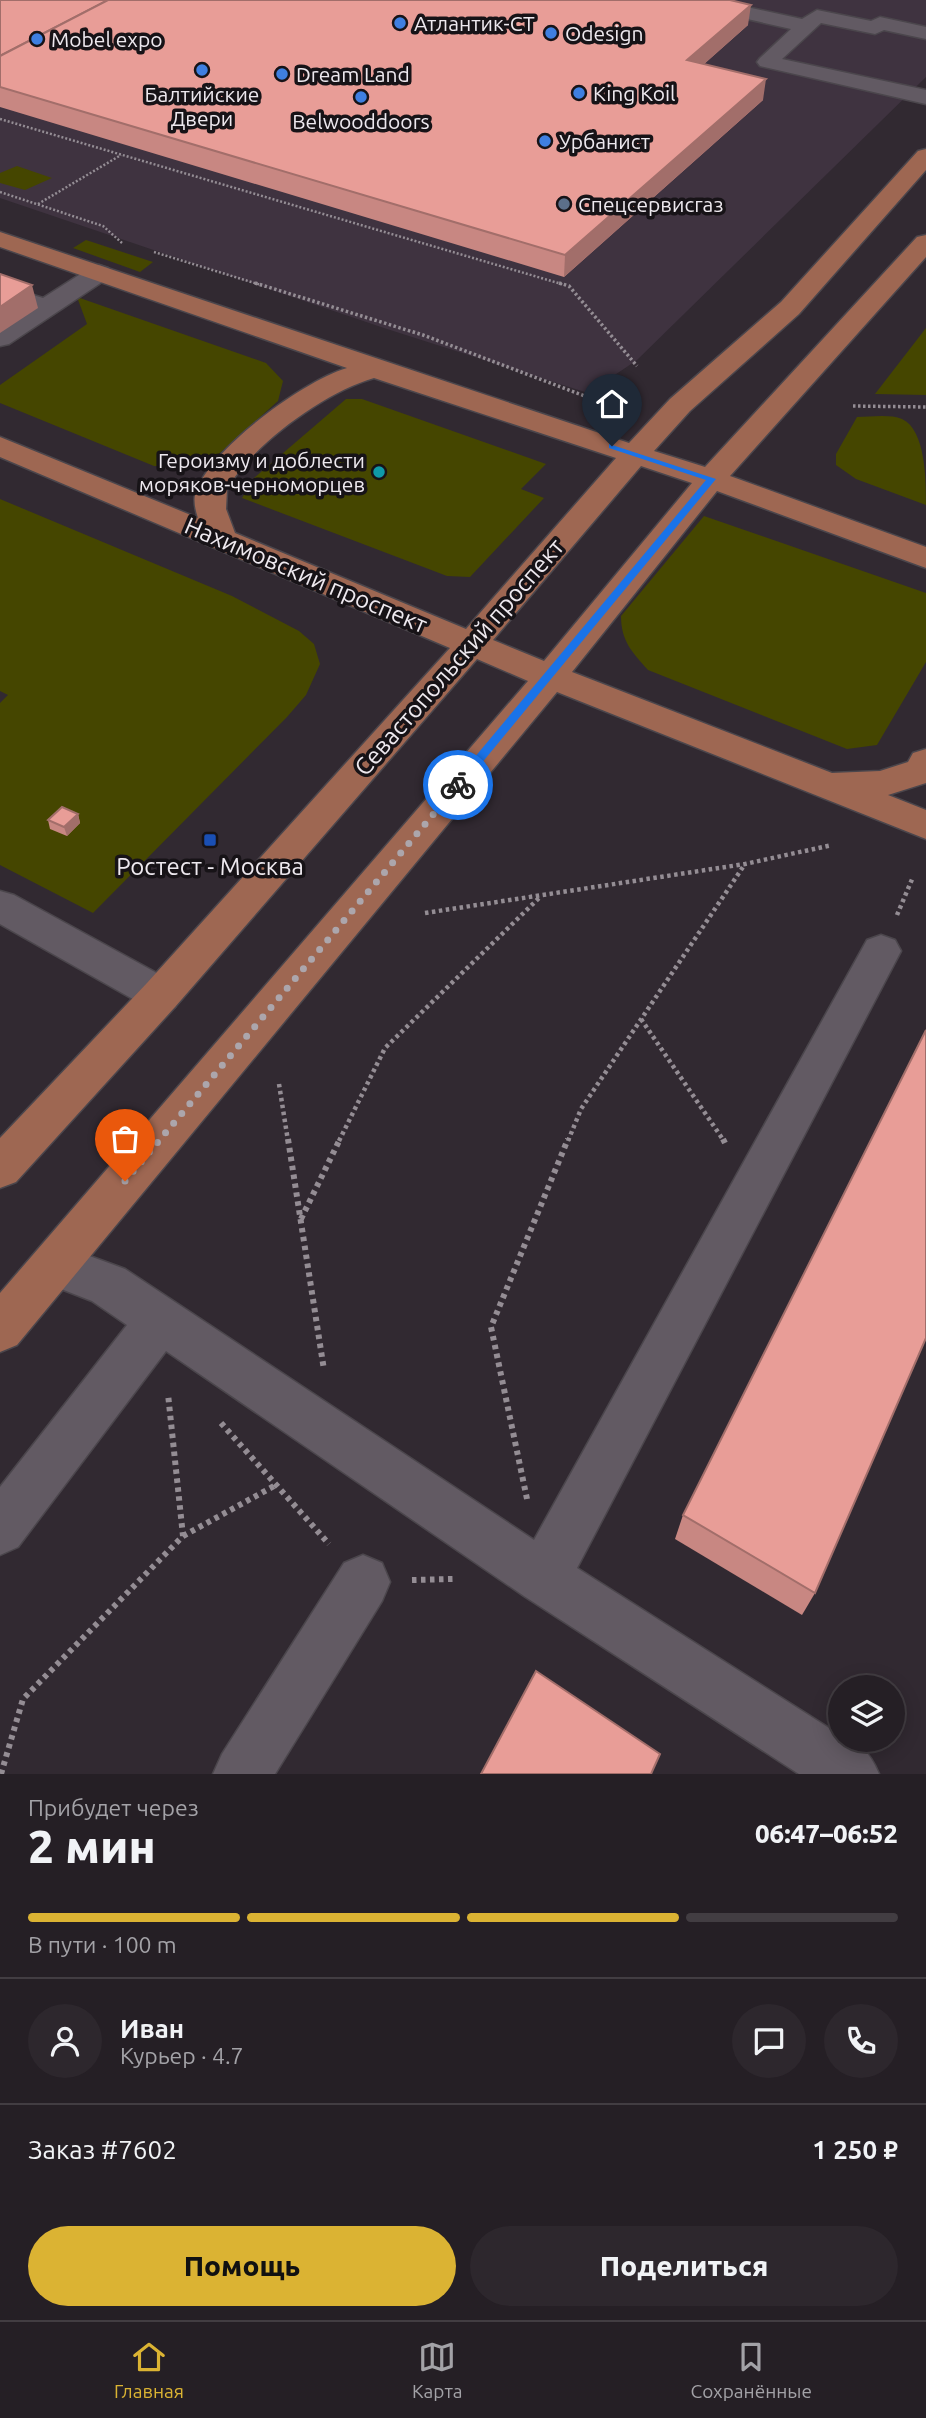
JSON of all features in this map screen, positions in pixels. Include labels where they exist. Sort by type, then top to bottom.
[{"type":"main road","name":"Севастопольский проспект","points":[[0,1168],[161,995],[635,454],[680,405],[790,308],[926,156]]},
{"type":"main road","points":[[0,239],[375,369],[711,479],[926,558]]},
{"type":"main road","points":[[0,1329],[550,677],[711,479],[922,254]]},
{"type":"main road","points":[[223,540],[211,514],[211,489],[230,464],[314,392],[341,378],[375,369]]},
{"type":"main road","name":"Нахимовский проспект","points":[[0,446],[550,677],[926,825]]},
{"type":"main road","points":[[821,783],[881,783],[921,771],[926,762]]},
{"type":"street","points":[[688,0],[806,26]]},
{"type":"street","points":[[926,33],[817,16],[767,62],[926,97]]},
{"type":"street","points":[[0,338],[99,273]]},
{"type":"street","points":[[0,293],[46,308]]},
{"type":"street","points":[[0,906],[161,995]]},
{"type":"street","points":[[543,1577],[881,951]]},
{"type":"street","points":[[54,1265],[108,1286],[543,1577],[850,1774]]},
{"type":"street","points":[[0,1530],[160,1320]]},
{"type":"street","points":[[242,1774],[363,1581]]},
{"type":"path","points":[[0,119],[569,286],[637,366]]},
{"type":"path","points":[[38,205],[121,154]]},
{"type":"path","points":[[0,192],[103,226],[121,242],[134,246]]},
{"type":"path","points":[[148,250],[422,335],[598,401]]},
{"type":"path","points":[[853,406],[926,407]]},
{"type":"path","points":[[425,913],[745,864],[832,845]]},
{"type":"path","points":[[543,1577],[491,1327],[581,1109],[745,864]]},
{"type":"path","points":[[301,1219],[385,1048],[542,895]]},
{"type":"path","points":[[641,1019],[754,1185]]},
{"type":"path","points":[[279,1084],[335,1437]]},
{"type":"path","points":[[160,1320],[183,1536]]},
{"type":"path","points":[[214,1415],[363,1581]]},
{"type":"path","points":[[1,1774],[23,1699],[183,1536],[276,1485]]},
{"type":"shaded area","points":[[0,0],[926,0],[926,77],[637,360],[588,393],[384,328],[0,198]]},
{"type":"shaded area","points":[[17,166],[52,178],[25,190],[0,183],[0,173]]},
{"type":"shaded area","points":[[86,240],[153,262],[140,272],[73,248]]},
{"type":"shaded area","points":[[77,297],[266,363],[283,381],[278,401],[212,460],[198,467],[154,466],[0,403],[0,385],[87,324]]},
{"type":"shaded area","points":[[926,328],[926,395],[875,394]]},
{"type":"shaded area","points":[[346,399],[362,399],[546,464],[521,489],[544,498],[470,577],[447,576],[242,498],[254,478]]},
{"type":"shaded area","points":[[857,417],[892,417],[902,419],[910,425],[916,434],[923,457],[926,505],[856,479],[836,465],[836,454]]},
{"type":"shaded area","points":[[0,499],[232,596],[299,631],[314,644],[320,664],[306,695],[287,717],[93,913],[0,865],[0,703],[8,695],[0,691]]},
{"type":"shaded area","points":[[704,516],[926,593],[926,662],[877,745],[847,749],[648,670],[632,652],[625,639],[621,616]]},
{"type":"building","points":[[0,0],[108,0],[0,56]]},
{"type":"building","points":[[108,0],[730,0],[751,5],[687,60],[766,79],[565,255],[0,87],[0,56]]},
{"type":"building","points":[[0,274],[32,285],[0,307]]},
{"type":"building","points":[[62,807],[78,814],[64,827],[48,820]]},
{"type":"building","points":[[926,1030],[926,1338],[815,1593],[683,1515]]},
{"type":"building","points":[[536,1671],[660,1754],[651,1774],[481,1774]]},
{"type":"way so far","points":[[125,1181],[458,785]]},
{"type":"place","name":"Атлантик-СТ","points":[[400,23]]},
{"type":"place","name":"Odesign","points":[[551,33]]},
{"type":"place","name":"Mobel expo","points":[[37,39]]},
{"type":"place","name":"Балтийские Двери","points":[[202,70]]},
{"type":"place","name":"Dream Land","points":[[282,74]]},
{"type":"place","name":"King Koil","points":[[579,93]]},
{"type":"place","name":"Belwooddoors","points":[[361,97]]},
{"type":"place","name":"Урбанист","points":[[545,141]]},
{"type":"place","name":"Спецсервисгаз","points":[[564,204]]},
{"type":"place","name":"Героизму и доблести моряков-черноморцев","points":[[379,472]]},
{"type":"place","name":"Ростест - Москва","points":[[210,840]]},
{"type":"route","points":[[458,785],[711,479],[612,446]]}]
